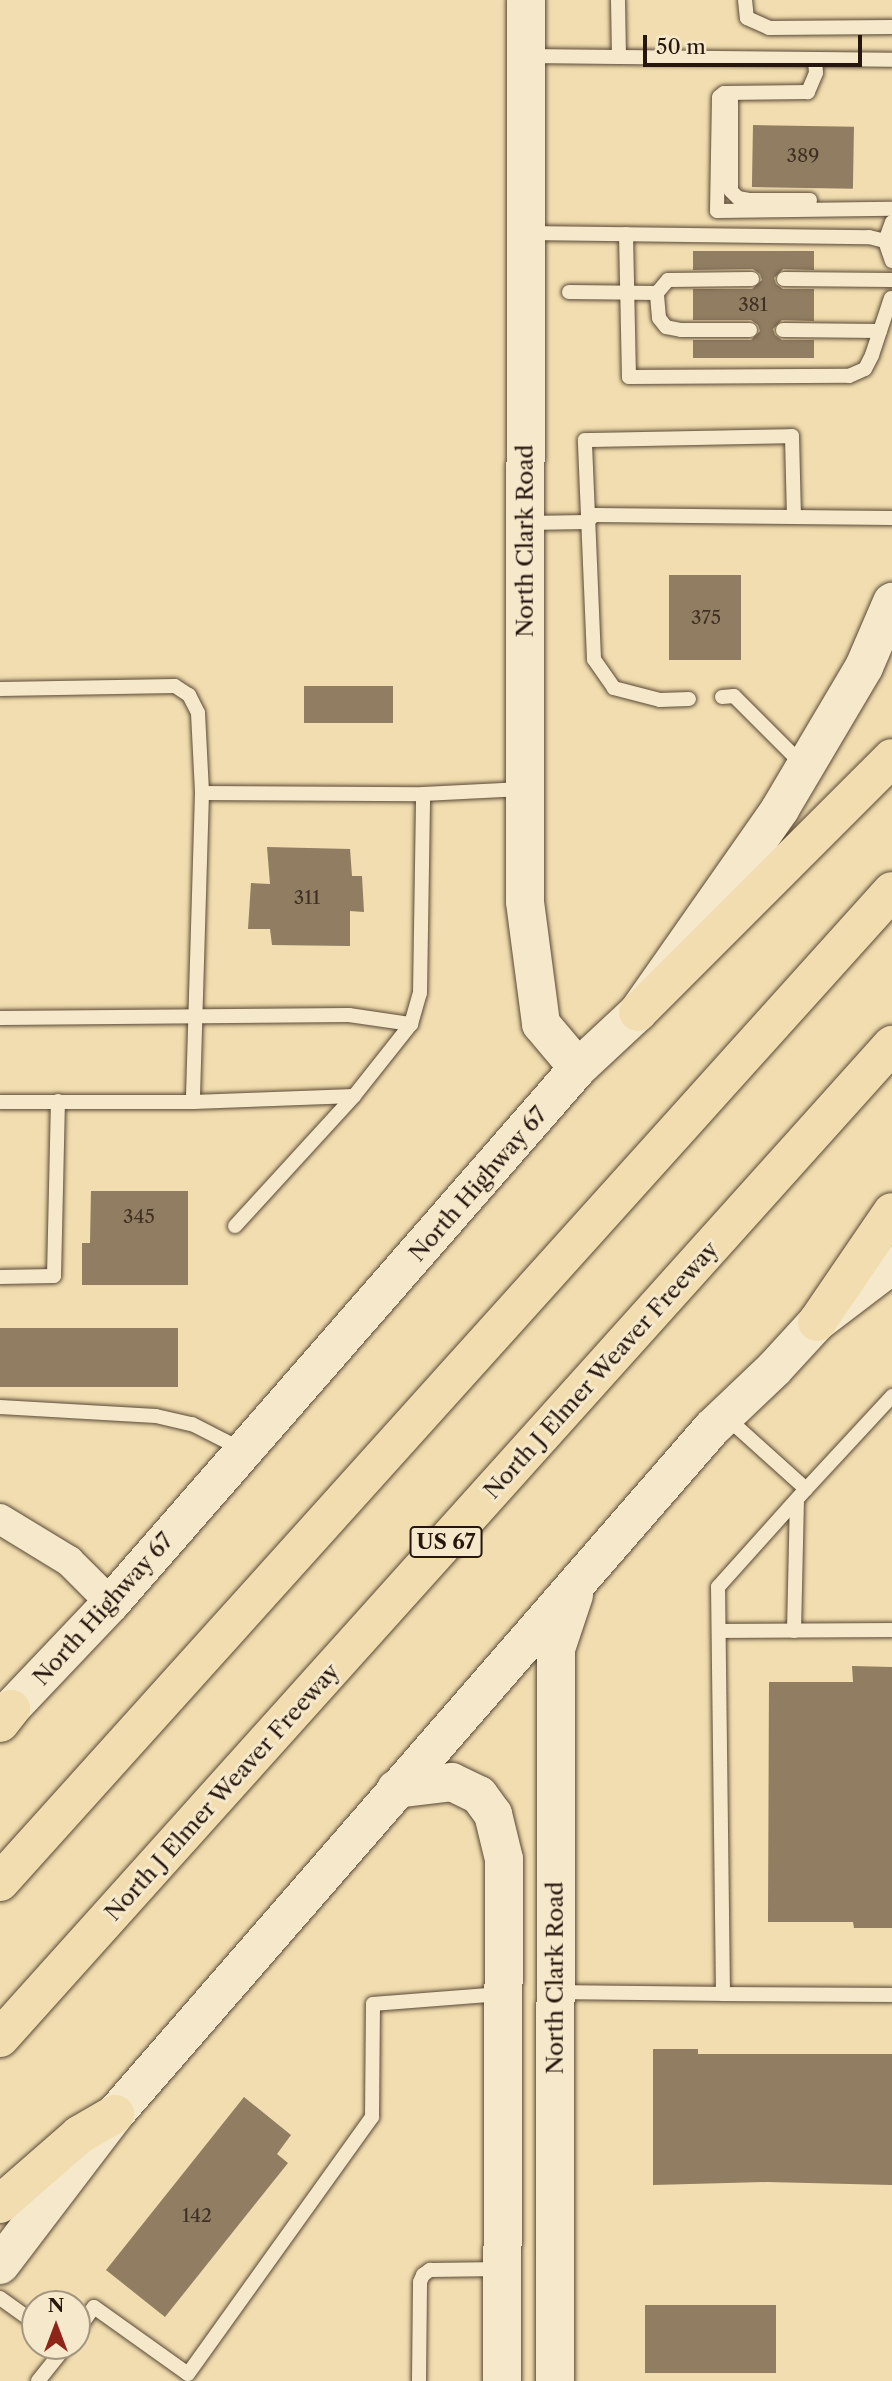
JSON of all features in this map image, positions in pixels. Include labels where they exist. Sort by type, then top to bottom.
[{"type":"highway","points":[[638,1012],[892,758]]},
{"type":"highway","points":[[0,1882],[892,891]]},
{"type":"highway","name":"North J Elmer Weaver Freeway","points":[[0,2038],[892,1045]]},
{"type":"highway","points":[[817,1321],[892,1212]]},
{"type":"highway","points":[[0,2204],[79,2135],[115,2114]]},
{"type":"main road","name":"North Clark Road","points":[[526,0],[525,902],[541,1024],[578,1068]]},
{"type":"main road","name":"North Highway 67","points":[[4,1717],[111,1603],[578,1068],[638,1012],[780,809],[864,667],[892,602]]},
{"type":"main road","points":[[0,2265],[115,2114],[396,1789],[725,1416],[774,1369],[817,1321],[892,1265]]},
{"type":"main road","name":"North Clark Road","points":[[555,2381],[556,1649],[579,1580]]},
{"type":"main road","points":[[396,1789],[452,1782],[479,1795],[493,1814],[503,1859],[502,2381]]},
{"type":"main road","points":[[503,1993],[555,1992]]},
{"type":"main road","points":[[501,2269],[555,2269]]},
{"type":"street","points":[[0,1518],[69,1561],[111,1603]]},
{"type":"lane","points":[[618,0],[619,57]]},
{"type":"lane","points":[[745,0],[747,19],[769,28],[892,27]]},
{"type":"lane","points":[[526,56],[892,60]]},
{"type":"lane","points":[[815,59],[816,73],[808,92],[731,93],[719,97],[717,211],[892,209]]},
{"type":"lane","points":[[731,93],[729,182],[731,191],[738,198],[850,200],[858,201],[867,209]]},
{"type":"lane","points":[[892,222],[885,241],[892,261]]},
{"type":"lane","points":[[525,233],[869,237],[885,241]]},
{"type":"lane","points":[[626,234],[629,377],[849,376],[865,369],[892,294]]},
{"type":"lane","points":[[750,330],[681,330],[666,327],[659,318],[657,293],[668,280],[752,279]]},
{"type":"lane","points":[[784,279],[892,280]]},
{"type":"lane","points":[[569,292],[657,293]]},
{"type":"lane","points":[[783,330],[880,331]]},
{"type":"lane","points":[[689,699],[660,700],[614,688],[594,659],[585,440],[792,436],[794,516]]},
{"type":"lane","points":[[525,523],[587,522],[594,516],[892,518]]},
{"type":"lane","points":[[0,690],[175,686],[189,695],[198,713],[202,793],[193,1102]]},
{"type":"lane","points":[[722,697],[734,696],[805,767]]},
{"type":"lane","points":[[202,793],[423,794],[524,789]]},
{"type":"lane","points":[[235,1226],[354,1096],[411,1024],[421,993],[423,794]]},
{"type":"lane","points":[[0,1018],[349,1015],[411,1024]]},
{"type":"lane","points":[[0,1102],[193,1102],[354,1096]]},
{"type":"lane","points":[[0,1277],[54,1276],[58,1101]]},
{"type":"lane","points":[[723,1994],[718,1587],[892,1396]]},
{"type":"lane","points":[[0,1407],[156,1416],[192,1423],[244,1451]]},
{"type":"lane","points":[[725,1416],[802,1495],[794,1632]]},
{"type":"lane","points":[[719,1631],[892,1630]]},
{"type":"lane","points":[[555,1992],[892,1996]]},
{"type":"lane","points":[[91,2311],[94,2307],[188,2374],[372,2117],[373,2004],[503,1993]]},
{"type":"lane","points":[[419,2381],[422,2275],[429,2270],[501,2269]]},
{"type":"lane","points":[[0,2298],[21,2313]]},
{"type":"lane","points":[[44,2379],[57,2360]]},
{"type":"building","points":[[753,125],[854,127],[853,189],[752,187]]},
{"type":"building","points":[[693,251],[814,251],[814,270],[783,269],[774,278],[776,284],[783,289],[814,289],[814,321],[782,320],[773,329],[775,335],[782,340],[814,340],[814,358],[693,358],[693,340],[751,340],[760,331],[758,325],[751,320],[693,320],[693,289],[752,289],[762,280],[760,274],[753,269],[693,270]]},
{"type":"building","points":[[669,575],[741,575],[741,660],[669,660]]},
{"type":"building","points":[[304,686],[393,686],[393,723],[304,723]]},
{"type":"building","points":[[267,847],[350,849],[352,876],[362,876],[364,912],[350,911],[350,946],[272,945],[270,929],[248,929],[251,883],[270,884]]},
{"type":"building","points":[[91,1191],[188,1191],[188,1285],[82,1285],[82,1243],[90,1243]]},
{"type":"building","points":[[0,1328],[178,1328],[178,1387],[0,1387]]},
{"type":"building","points":[[852,1666],[892,1667],[892,1928],[854,1928],[853,1922],[768,1922],[769,1682],[853,1682]]},
{"type":"building","points":[[653,2049],[698,2049],[698,2054],[892,2054],[892,2185],[767,2182],[653,2185]]},
{"type":"building","points":[[244,2097],[291,2135],[277,2154],[288,2163],[165,2317],[106,2270]]},
{"type":"building","points":[[645,2305],[776,2305],[776,2373],[645,2373]]}]
